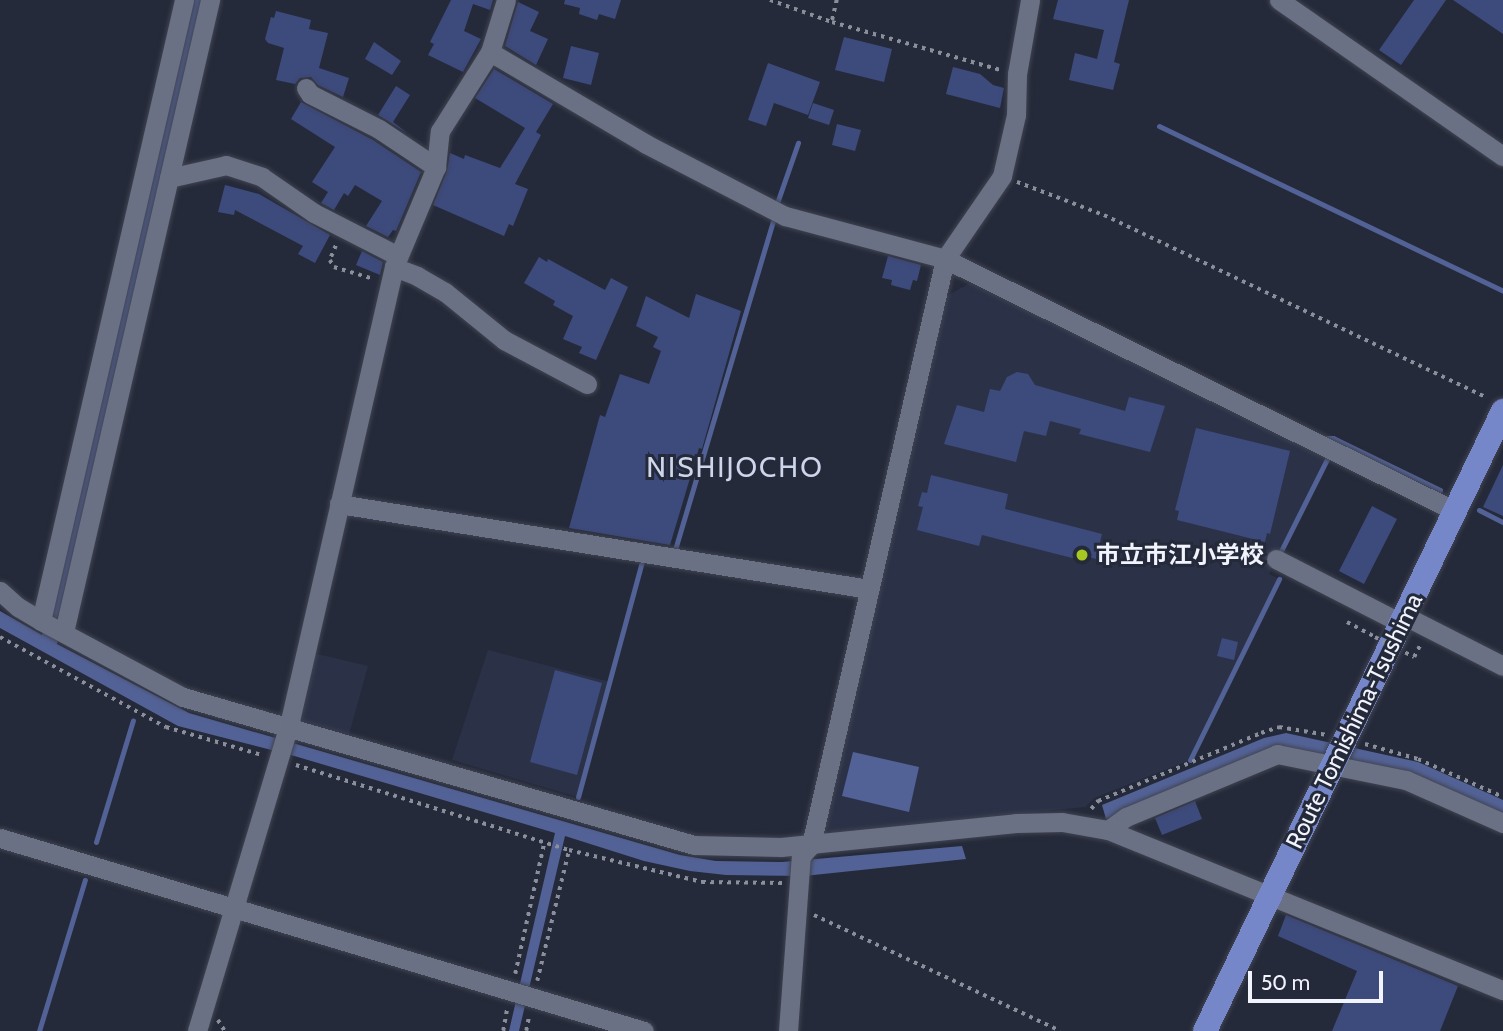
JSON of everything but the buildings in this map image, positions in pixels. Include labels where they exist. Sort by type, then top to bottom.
[{"type":"main road","name":"Route Tomishima-Tsushima","points":[[1205,1031],[1455,511],[1497,405]]},
{"type":"street","points":[[52,626],[184,0]]},
{"type":"street","points":[[52,626],[169,178],[210,0]]},
{"type":"street","points":[[197,1031],[287,730],[394,269],[436,167],[440,131],[490,52],[506,0]]},
{"type":"street","points":[[788,1031],[797,882],[869,589],[945,259],[1002,176],[1016,115],[1017,74],[1030,0]]},
{"type":"street","points":[[1279,0],[1503,156]]},
{"type":"street","points":[[490,52],[646,144],[786,216],[945,259],[1455,511]]},
{"type":"street","points":[[306,88],[310,94],[379,129],[436,167]]},
{"type":"street","points":[[169,178],[226,165],[262,177],[314,213],[344,228],[394,269],[417,276],[445,292],[504,340],[587,384]]},
{"type":"street","points":[[339,504],[869,589]]},
{"type":"street","points":[[1276,559],[1503,666]]},
{"type":"street","points":[[0,591],[18,607],[183,697],[287,730],[694,845],[806,850],[1016,823],[1062,822],[1108,830],[1503,990]]},
{"type":"street","points":[[1108,830],[1126,817],[1276,754],[1337,757],[1359,769],[1406,780],[1503,823]]},
{"type":"street","points":[[0,838],[644,1031]]},
{"type":"path","points":[[770,0],[832,22],[1017,74]]},
{"type":"path","points":[[832,22],[837,0]]},
{"type":"path","points":[[1002,176],[1104,215],[1497,405]]},
{"type":"path","points":[[344,228],[330,260],[334,267],[394,269]]},
{"type":"path","points":[[1347,622],[1414,657]]},
{"type":"path","points":[[0,637],[166,727],[279,759],[545,844],[702,882],[797,882]]},
{"type":"path","points":[[503,1031],[545,844]]},
{"type":"path","points":[[526,1031],[567,850]]},
{"type":"path","points":[[797,906],[1060,1031]]},
{"type":"shaded area","name":"市立市江小学校","points":[[970,283],[1328,457],[1269,574],[1279,579],[1190,760],[1094,798],[1085,807],[831,833],[824,825],[945,297]]},
{"type":"shaded area","points":[[488,650],[610,682],[578,797],[452,760]]},
{"type":"shaded area","points":[[313,653],[368,666],[349,734],[302,721],[297,712]]},
{"type":"water","points":[[190,0],[204,0],[57,644],[189,713],[680,855],[716,861],[782,862],[962,846],[966,859],[804,876],[726,875],[690,871],[644,861],[565,836],[519,1031],[509,1031],[555,833],[291,755],[178,726],[0,628],[0,611],[42,635]]},
{"type":"water","points":[[1286,733],[1418,762],[1503,800],[1503,816],[1270,751],[1106,819],[1102,805],[1264,738]]},
{"type":"water","points":[[853,752],[919,767],[909,812],[842,796]]},
{"type":"waterway","points":[[1159,126],[1503,291]]},
{"type":"waterway","points":[[776,206],[798,143]]},
{"type":"waterway","points":[[674,553],[773,221]]},
{"type":"waterway","points":[[1326,438],[1333,438],[1440,490]]},
{"type":"waterway","points":[[1281,551],[1328,457]]},
{"type":"waterway","points":[[1479,510],[1503,522]]},
{"type":"waterway","points":[[578,797],[643,558]]},
{"type":"waterway","points":[[1190,760],[1279,579]]},
{"type":"waterway","points":[[96,842],[133,720]]},
{"type":"waterway","points":[[39,1031],[85,880]]},
{"type":"place","name":"市立市江小学校","points":[[1082,555]]},
{"type":"district","name":"NISHIJOCHO","points":[[735,467]]}]
